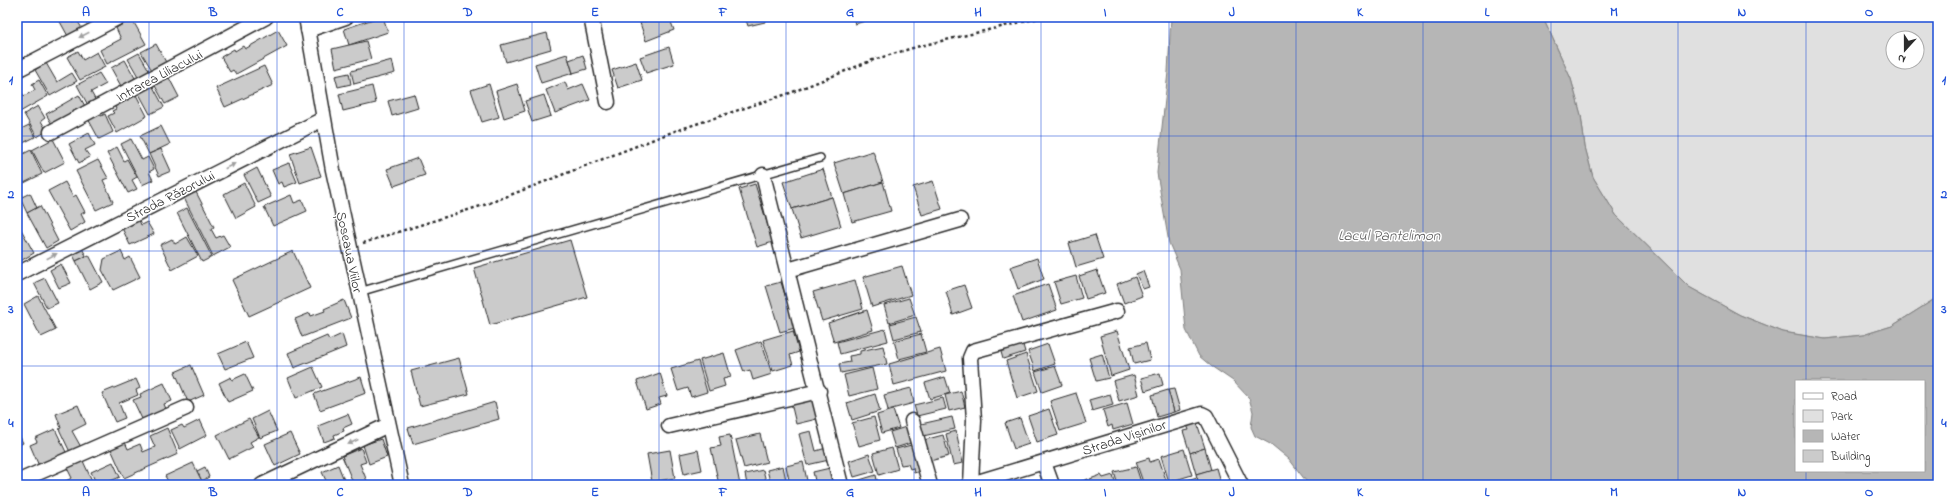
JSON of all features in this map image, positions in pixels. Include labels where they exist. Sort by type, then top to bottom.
[{"type":"street","points":[[17,70],[119,17]]},
{"type":"street","name":"Intrarea Liliacului","points":[[51,132],[266,17]]},
{"type":"street","points":[[307,24],[346,17]]},
{"type":"street","points":[[591,17],[608,102]]},
{"type":"street","name":"Șoseaua Viilor","points":[[307,24],[323,119],[349,247],[402,485]]},
{"type":"street","name":"Strada Răzorului","points":[[17,274],[323,119]]},
{"type":"street","points":[[763,175],[842,485]]},
{"type":"street","points":[[788,270],[960,220]]},
{"type":"street","points":[[970,485],[974,420],[970,358],[973,351],[1117,311]]},
{"type":"street","points":[[669,426],[819,391]]},
{"type":"street","points":[[17,482],[186,408]]},
{"type":"street","name":"Strada Vișinilor","points":[[970,485],[1202,414],[1206,416],[1241,485]]},
{"type":"street","points":[[912,421],[930,485]]},
{"type":"street","points":[[262,485],[388,425]]},
{"type":"street","points":[[1044,463],[1052,485]]},
{"type":"lane","points":[[359,292],[820,158]]},
{"type":"path","points":[[349,247],[400,233],[487,204],[675,131],[790,92],[873,60],[916,47],[1043,17]]},
{"type":"green space","points":[[1543,17],[1938,17],[1938,297],[1892,326],[1863,335],[1825,339],[1783,332],[1740,315],[1689,287],[1616,215],[1593,177],[1585,147],[1581,115],[1571,79]]},
{"type":"water","name":"Lacul Pantelimon","points":[[1171,17],[1543,17],[1571,79],[1581,115],[1585,147],[1593,177],[1616,215],[1689,287],[1740,315],[1783,332],[1825,339],[1863,335],[1892,326],[1938,297],[1938,485],[1309,485],[1289,459],[1272,445],[1255,436],[1251,427],[1253,412],[1249,398],[1233,381],[1199,356],[1186,330],[1180,269],[1169,243],[1157,173],[1168,72]]},
{"type":"building","points":[[70,17],[73,23],[77,20],[83,30],[69,38],[58,18]]},
{"type":"building","points":[[86,17],[105,17],[90,25]]},
{"type":"building","points":[[383,17],[388,32],[349,45],[344,29]]},
{"type":"building","points":[[656,17],[669,17],[674,30],[646,41],[640,23]]},
{"type":"building","points":[[745,17],[764,17],[765,22],[748,26]]},
{"type":"building","points":[[853,17],[875,17],[875,18],[855,24]]},
{"type":"building","points":[[132,19],[146,44],[107,64],[100,50],[121,39],[116,28]]},
{"type":"building","points":[[278,30],[287,46],[236,74],[233,70],[230,72],[221,57],[234,49],[235,51],[243,46],[245,49]]},
{"type":"building","points":[[547,33],[551,49],[506,62],[501,45]]},
{"type":"building","points":[[366,41],[371,59],[336,68],[332,49]]},
{"type":"building","points":[[156,44],[167,64],[153,72],[141,52]]},
{"type":"building","points":[[669,47],[674,64],[646,73],[640,57]]},
{"type":"building","points":[[78,51],[83,60],[97,52],[105,67],[80,80],[67,57]]},
{"type":"building","points":[[139,53],[150,72],[139,78],[128,59]]},
{"type":"building","points":[[567,54],[573,73],[541,83],[535,64]]},
{"type":"building","points":[[583,55],[587,69],[573,73],[569,60]]},
{"type":"building","points":[[125,60],[135,78],[121,86],[111,68]]},
{"type":"building","points":[[392,60],[395,73],[354,84],[351,71]]},
{"type":"building","points":[[636,62],[642,80],[618,88],[612,70]]},
{"type":"building","points":[[46,63],[57,82],[72,73],[77,81],[50,96],[35,70]]},
{"type":"building","points":[[264,66],[273,85],[225,107],[216,88]]},
{"type":"building","points":[[99,73],[106,84],[91,92],[97,103],[89,107],[77,85]]},
{"type":"building","points":[[349,73],[351,84],[338,87],[335,76]]},
{"type":"building","points":[[167,74],[179,97],[165,104],[153,82]]},
{"type":"building","points":[[39,80],[48,96],[18,113],[17,95],[22,93],[24,96],[35,90],[32,84]]},
{"type":"building","points":[[565,82],[568,90],[583,84],[590,100],[555,113],[546,90]]},
{"type":"building","points":[[151,83],[164,107],[150,114],[137,90]]},
{"type":"building","points":[[489,84],[499,117],[482,122],[471,90]]},
{"type":"building","points":[[517,84],[525,111],[504,118],[496,91]]},
{"type":"building","points":[[372,86],[376,103],[343,111],[339,94]]},
{"type":"building","points":[[134,91],[147,116],[117,133],[108,116],[114,113],[112,111],[116,109],[113,103]]},
{"type":"building","points":[[414,94],[418,108],[392,116],[388,101]]},
{"type":"building","points":[[79,95],[87,110],[54,128],[46,114]]},
{"type":"building","points":[[544,95],[551,116],[532,122],[525,101]]},
{"type":"building","points":[[38,106],[45,118],[41,121],[47,131],[37,137],[24,114]]},
{"type":"building","points":[[98,110],[101,116],[105,114],[113,132],[99,139],[86,115]]},
{"type":"building","points":[[29,125],[35,137],[23,143],[17,131]]},
{"type":"building","points":[[161,126],[170,144],[149,154],[140,136]]},
{"type":"building","points":[[89,133],[95,145],[85,150],[90,157],[79,163],[69,144]]},
{"type":"building","points":[[53,139],[65,162],[44,173],[32,150]]},
{"type":"building","points":[[131,139],[142,160],[148,157],[154,169],[149,172],[153,180],[142,185],[121,144]]},
{"type":"building","points":[[117,147],[124,161],[127,159],[137,177],[132,180],[137,189],[128,193],[107,153]]},
{"type":"building","points":[[311,147],[321,176],[300,183],[290,154]]},
{"type":"building","points":[[161,149],[171,171],[159,176],[149,154]]},
{"type":"building","points":[[31,150],[42,174],[24,183],[17,168],[17,157]]},
{"type":"building","points":[[873,151],[883,182],[844,194],[834,163]]},
{"type":"building","points":[[418,158],[425,175],[394,186],[387,169]]},
{"type":"building","points":[[98,160],[108,178],[103,180],[113,202],[96,210],[76,171]]},
{"type":"building","points":[[289,163],[297,182],[284,187],[282,182],[278,184],[272,170]]},
{"type":"building","points":[[257,168],[271,197],[258,203],[244,175]]},
{"type":"building","points":[[823,169],[832,197],[792,209],[783,182]]},
{"type":"building","points":[[933,181],[942,209],[922,215],[913,187]]},
{"type":"building","points":[[65,182],[73,197],[76,195],[85,212],[81,214],[85,222],[70,231],[48,191]]},
{"type":"building","points":[[883,182],[891,211],[852,222],[844,194]]},
{"type":"building","points":[[244,183],[256,207],[236,218],[224,194]]},
{"type":"building","points":[[755,184],[773,242],[757,247],[739,189]]},
{"type":"building","points":[[196,192],[214,227],[211,229],[216,238],[223,235],[230,247],[213,256],[184,198]]},
{"type":"building","points":[[30,193],[37,208],[27,213],[20,198]]},
{"type":"building","points":[[291,195],[294,203],[302,200],[307,211],[273,226],[264,207]]},
{"type":"building","points":[[832,197],[841,226],[801,238],[792,209]]},
{"type":"building","points":[[40,206],[58,241],[46,248],[27,213]]},
{"type":"building","points":[[187,208],[212,257],[202,262],[177,213]]},
{"type":"building","points":[[139,220],[141,225],[147,222],[154,234],[130,245],[122,228]]},
{"type":"building","points":[[17,222],[34,253],[17,263]]},
{"type":"building","points":[[1095,235],[1103,259],[1076,267],[1069,243]]},
{"type":"building","points":[[187,237],[198,256],[172,270],[160,245],[172,239],[175,244]]},
{"type":"building","points":[[570,240],[587,297],[490,325],[474,268]]},
{"type":"building","points":[[82,248],[86,256],[76,261],[72,253]]},
{"type":"building","points":[[121,251],[125,260],[130,257],[140,277],[113,290],[102,270],[104,259]]},
{"type":"building","points":[[293,251],[310,288],[249,316],[232,280]]},
{"type":"building","points":[[89,255],[103,282],[90,289],[76,261]]},
{"type":"building","points":[[1037,258],[1044,279],[1018,289],[1010,267]]},
{"type":"building","points":[[61,264],[71,283],[59,288],[50,270]]},
{"type":"building","points":[[902,266],[911,295],[872,307],[863,277]]},
{"type":"building","points":[[1097,270],[1105,293],[1086,299],[1079,276]]},
{"type":"building","points":[[1143,271],[1149,287],[1143,289],[1136,274]]},
{"type":"building","points":[[1076,276],[1082,298],[1061,304],[1054,282]]},
{"type":"building","points":[[1135,277],[1142,296],[1124,303],[1117,284]]},
{"type":"building","points":[[45,278],[58,303],[47,308],[34,283]]},
{"type":"building","points":[[855,280],[863,309],[822,321],[813,292]]},
{"type":"building","points":[[781,282],[795,328],[780,332],[766,286]]},
{"type":"building","points":[[1048,284],[1057,310],[1022,322],[1013,296]]},
{"type":"building","points":[[964,285],[972,308],[953,315],[946,291]]},
{"type":"building","points":[[38,296],[56,330],[41,337],[24,304]]},
{"type":"building","points":[[909,298],[915,315],[889,323],[884,305]]},
{"type":"building","points":[[344,300],[351,318],[302,337],[295,319],[310,313],[311,316],[325,311],[324,309]]},
{"type":"building","points":[[867,310],[873,330],[834,342],[828,323]]},
{"type":"building","points":[[916,317],[921,332],[894,339],[890,324]]},
{"type":"building","points":[[885,329],[888,341],[840,354],[837,342]]},
{"type":"building","points":[[793,331],[799,352],[790,355],[793,365],[773,371],[763,340]]},
{"type":"building","points":[[1117,331],[1129,370],[1111,376],[1100,336]]},
{"type":"building","points":[[342,334],[346,347],[294,368],[288,353],[327,336],[329,340]]},
{"type":"building","points":[[921,334],[926,352],[899,359],[894,341]]},
{"type":"building","points":[[1021,338],[1025,352],[1003,359],[999,345]]},
{"type":"building","points":[[761,341],[772,374],[753,380],[750,370],[744,372],[736,350]]},
{"type":"building","points":[[246,342],[253,358],[225,369],[218,354]]},
{"type":"building","points":[[1146,343],[1150,360],[1134,364],[1130,347]]},
{"type":"building","points":[[1048,344],[1055,364],[1035,371],[1028,351]]},
{"type":"building","points":[[883,346],[887,364],[841,373],[839,364],[850,362],[849,356],[860,354],[860,351]]},
{"type":"building","points":[[940,349],[946,371],[894,385],[889,364]]},
{"type":"building","points":[[724,353],[731,377],[723,379],[725,386],[709,391],[700,360]]},
{"type":"building","points":[[1026,354],[1038,391],[1017,398],[1006,361]]},
{"type":"building","points":[[1102,354],[1109,378],[1096,381],[1089,358]]},
{"type":"building","points":[[459,358],[469,394],[420,406],[411,371]]},
{"type":"building","points":[[698,361],[707,392],[691,397],[688,388],[678,391],[671,369]]},
{"type":"building","points":[[191,365],[204,395],[188,402],[175,372]]},
{"type":"building","points":[[1055,366],[1062,385],[1042,392],[1035,372]]},
{"type":"building","points":[[313,367],[322,387],[296,398],[288,378]]},
{"type":"building","points":[[872,368],[877,389],[849,396],[844,375]]},
{"type":"building","points":[[660,373],[667,396],[659,398],[661,404],[646,409],[637,381]]},
{"type":"building","points":[[1160,373],[1163,385],[1145,391],[1141,378]]},
{"type":"building","points":[[245,374],[253,391],[228,402],[219,383],[231,377],[232,380]]},
{"type":"building","points":[[1134,375],[1139,395],[1119,401],[1113,381]]},
{"type":"building","points":[[361,377],[366,393],[320,410],[314,394]]},
{"type":"building","points":[[945,377],[950,393],[930,399],[925,383]]},
{"type":"building","points":[[136,379],[140,388],[136,390],[138,395],[119,403],[125,418],[115,422],[102,393]]},
{"type":"building","points":[[164,383],[172,401],[164,404],[166,409],[142,419],[133,400],[141,397],[140,394]]},
{"type":"building","points":[[911,388],[914,403],[888,410],[884,395]]},
{"type":"building","points":[[1174,389],[1180,410],[1174,412],[1168,390]]},
{"type":"building","points":[[1168,390],[1174,412],[1157,417],[1152,395]]},
{"type":"building","points":[[961,391],[965,407],[949,411],[945,395]]},
{"type":"building","points":[[1076,393],[1086,423],[1060,431],[1050,401]]},
{"type":"building","points":[[875,394],[880,411],[852,420],[847,403]]},
{"type":"building","points":[[1110,394],[1113,405],[1092,411],[1089,400]]},
{"type":"building","points":[[816,397],[821,418],[796,424],[791,403]]},
{"type":"building","points":[[943,398],[946,409],[917,416],[914,405]]},
{"type":"building","points":[[495,402],[499,419],[413,444],[408,428]]},
{"type":"building","points":[[1127,403],[1133,424],[1113,430],[1112,425],[1108,427],[1103,410]]},
{"type":"building","points":[[78,405],[86,424],[72,431],[81,447],[70,452],[59,429],[61,428],[56,414]]},
{"type":"building","points":[[1049,409],[1058,435],[1037,442],[1028,416]]},
{"type":"building","points":[[893,410],[899,428],[882,433],[877,415]]},
{"type":"building","points":[[268,411],[277,431],[260,438],[252,419]]},
{"type":"building","points":[[348,414],[352,424],[343,428],[344,431],[334,435],[335,438],[324,442],[318,426]]},
{"type":"building","points":[[874,417],[880,440],[859,446],[852,423]]},
{"type":"building","points":[[952,417],[955,429],[923,436],[921,424]]},
{"type":"building","points":[[1020,418],[1029,444],[1014,449],[1005,423]]},
{"type":"building","points":[[249,419],[259,437],[250,442],[253,447],[229,459],[217,435]]},
{"type":"building","points":[[200,420],[207,435],[180,449],[171,430],[182,425],[184,428]]},
{"type":"building","points":[[1197,423],[1205,448],[1190,453],[1183,431],[1189,430],[1187,425]]},
{"type":"building","points":[[909,426],[914,442],[895,448],[890,432]]},
{"type":"building","points":[[167,428],[178,454],[124,478],[111,449],[125,442],[128,449],[140,444],[143,452],[155,447],[150,436]]},
{"type":"building","points":[[55,429],[66,452],[39,466],[30,445],[37,442],[35,438]]},
{"type":"building","points":[[17,431],[23,443],[17,446]]},
{"type":"building","points":[[811,431],[816,451],[826,448],[829,460],[807,465],[799,434]]},
{"type":"building","points":[[956,431],[963,463],[953,465],[946,434]]},
{"type":"building","points":[[290,433],[300,454],[275,466],[265,444]]},
{"type":"building","points":[[760,434],[767,462],[744,468],[736,440]]},
{"type":"building","points":[[730,435],[740,485],[730,485],[730,483],[719,485],[711,448],[721,446],[719,437]]},
{"type":"building","points":[[943,435],[949,456],[930,461],[924,440]]},
{"type":"building","points":[[381,439],[387,457],[369,464],[363,445]]},
{"type":"building","points":[[915,444],[923,470],[914,473],[913,468],[910,469],[908,464],[901,465],[896,449]]},
{"type":"building","points":[[361,448],[366,462],[360,464],[367,481],[354,485],[342,456]]},
{"type":"building","points":[[892,448],[898,469],[879,475],[873,453]]},
{"type":"building","points":[[1205,448],[1211,470],[1196,474],[1190,453]]},
{"type":"building","points":[[1184,449],[1192,475],[1169,482],[1161,456]]},
{"type":"building","points":[[670,450],[675,478],[652,482],[647,454]]},
{"type":"building","points":[[698,450],[702,470],[684,474],[680,454]]},
{"type":"building","points":[[869,454],[875,471],[854,477],[849,461]]},
{"type":"building","points":[[1149,458],[1150,462],[1159,459],[1167,483],[1160,485],[1144,485],[1136,462]]},
{"type":"building","points":[[83,461],[94,485],[57,485],[72,478],[67,468]]},
{"type":"building","points":[[113,462],[120,477],[101,485],[97,485],[91,472]]},
{"type":"building","points":[[803,462],[808,485],[790,485],[786,466]]},
{"type":"building","points":[[193,463],[202,481],[193,485],[170,485],[165,476]]},
{"type":"building","points":[[338,465],[346,485],[328,485],[322,472]]},
{"type":"building","points":[[783,466],[787,485],[771,485],[767,470]]},
{"type":"building","points":[[205,467],[209,477],[202,481],[197,471]]},
{"type":"building","points":[[1136,467],[1142,485],[1118,485],[1114,472]]},
{"type":"building","points":[[830,468],[834,485],[816,485],[813,472]]},
{"type":"building","points":[[1216,468],[1221,485],[1199,485],[1196,474]]},
{"type":"building","points":[[763,470],[767,485],[747,485],[745,474]]},
{"type":"building","points":[[876,475],[878,485],[854,485],[853,482]]},
{"type":"building","points":[[1101,475],[1103,478],[1113,475],[1116,485],[1092,485],[1090,479]]},
{"type":"building","points":[[1197,477],[1199,485],[1178,485],[1177,483]]},
{"type":"building","points":[[1088,479],[1090,485],[1070,485]]}]
